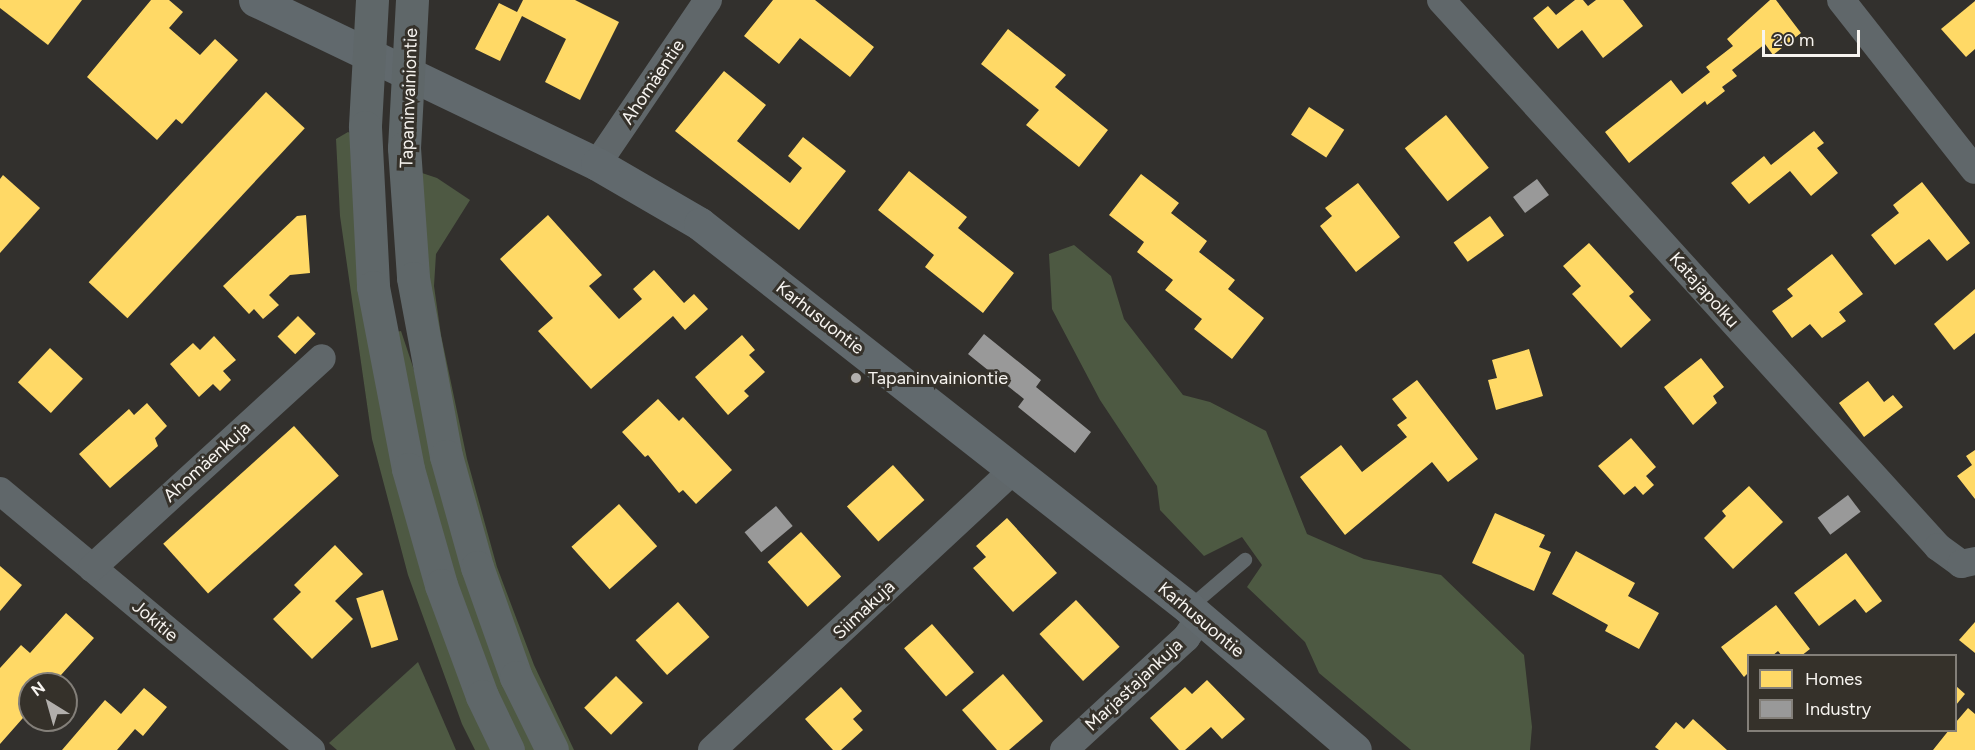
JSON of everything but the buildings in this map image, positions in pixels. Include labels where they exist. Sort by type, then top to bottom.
[{"type":"main road","points":[[372,0],[367,54],[365,127],[373,287],[408,469],[441,585],[482,696],[508,750]]},
{"type":"main road","name":"Tapaninvainiontie","points":[[412,0],[404,148],[413,278],[446,456],[477,567],[516,677],[552,750]]},
{"type":"street","name":"Karhusuontie","points":[[255,0],[597,164],[700,224],[1195,613],[1355,750]]},
{"type":"street","name":"Ahomäentie","points":[[597,164],[708,0]]},
{"type":"street","name":"Katajapolku","points":[[1442,0],[1938,547],[1961,564],[1975,561]]},
{"type":"street","points":[[1841,0],[1975,170]]},
{"type":"street","name":"Ahomäenkuja","points":[[92,568],[322,358]]},
{"type":"street","name":"Siimakuja","points":[[712,750],[1014,469]]},
{"type":"street","name":"Jokitie","points":[[0,491],[311,750]]},
{"type":"street","name":"Marjastajankuja","points":[[1064,750],[1186,638],[1195,613]]},
{"type":"lane","points":[[1195,613],[1245,560]]},
{"type":"green space","points":[[348,132],[352,134],[356,197],[493,750],[475,750],[462,724],[408,575],[372,439],[340,216],[336,139]]},
{"type":"green space","points":[[416,171],[437,178],[470,200],[436,254],[434,286],[441,335],[467,459],[497,567],[534,665],[574,750],[562,750],[488,568],[440,382]]},
{"type":"green space","points":[[1074,245],[1111,276],[1124,319],[1183,395],[1210,402],[1266,431],[1307,534],[1364,559],[1441,575],[1524,655],[1532,727],[1530,750],[1411,750],[1319,673],[1305,642],[1247,587],[1262,565],[1242,537],[1204,556],[1160,510],[1157,486],[1100,400],[1052,309],[1049,254]]},
{"type":"green space","points":[[401,331],[538,750],[517,750],[452,584],[391,333]]},
{"type":"green space","points":[[418,662],[456,750],[337,750],[329,743]]},
{"type":"place","name":"Tapaninvainiontie","points":[[856,378]]}]
